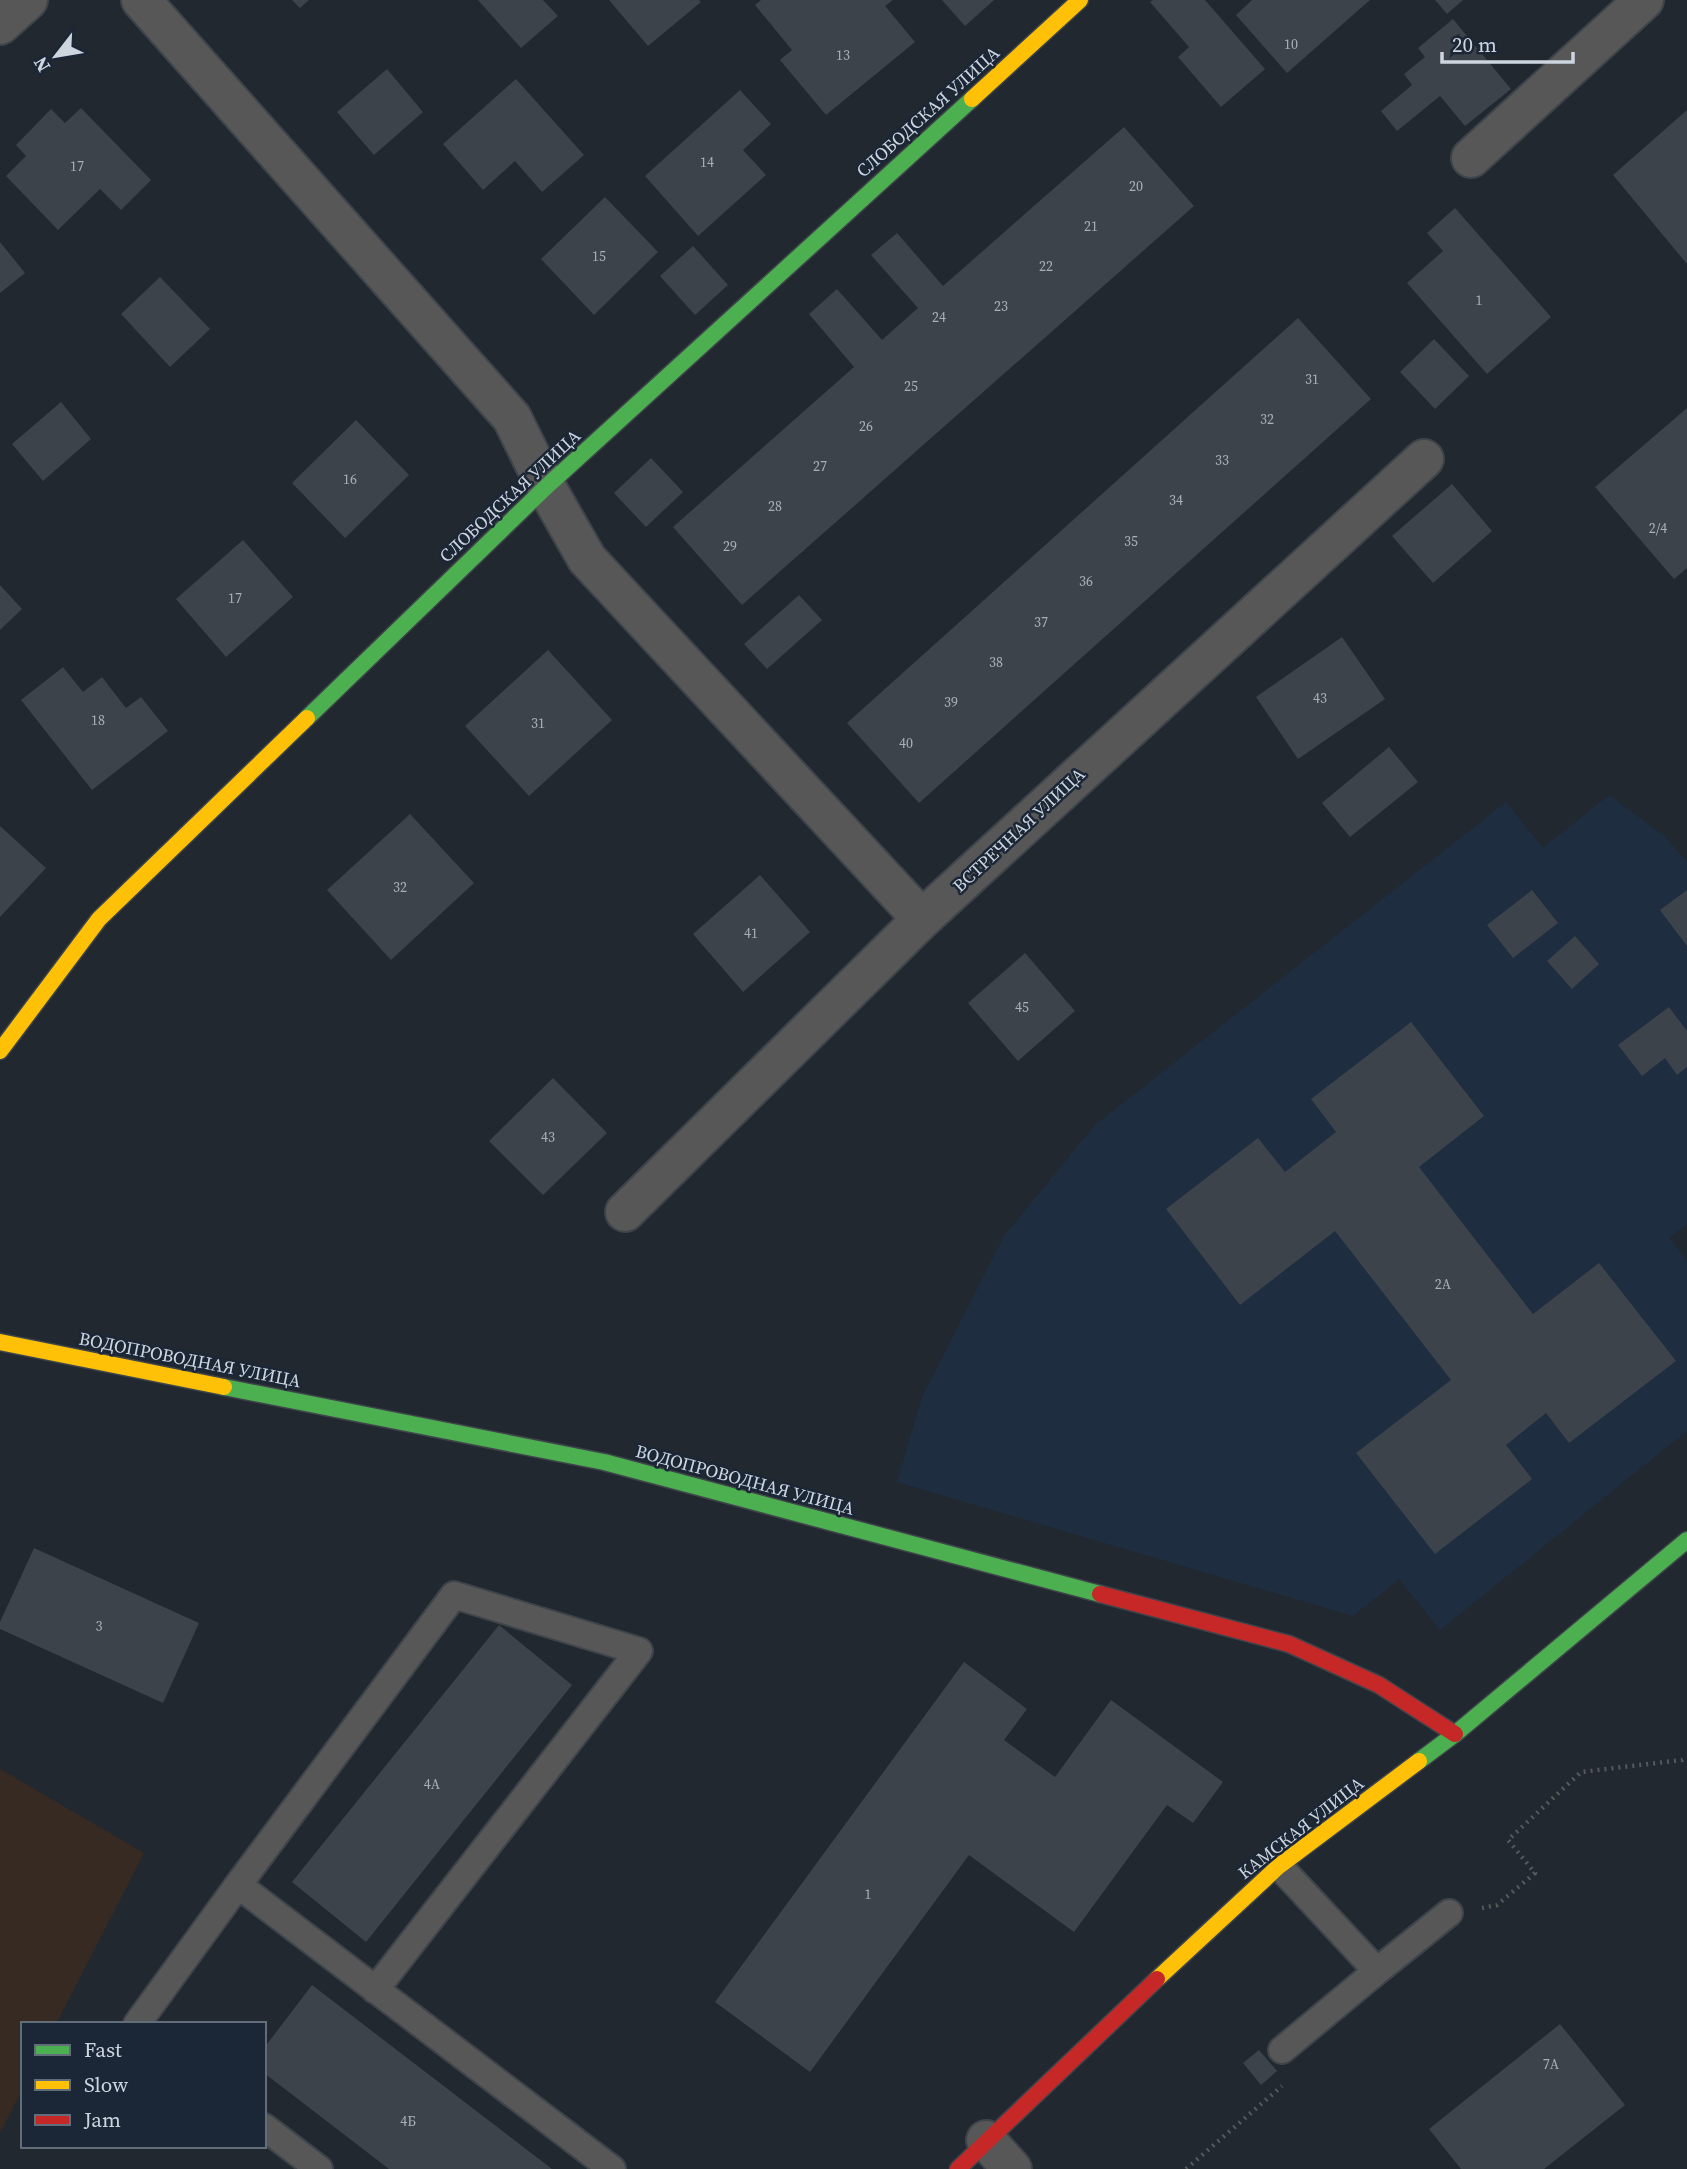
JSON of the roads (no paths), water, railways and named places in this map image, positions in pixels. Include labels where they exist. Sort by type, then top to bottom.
[{"type":"street","points":[[0,25],[28,0]]},
{"type":"street","points":[[141,0],[512,418],[546,487],[587,559],[922,919]]},
{"type":"street","name":"СЛОБОДСКАЯ УЛИЦА","points":[[0,1051],[99,919],[546,487],[1080,0]]},
{"type":"street","points":[[1471,158],[1644,0]]},
{"type":"street","name":"ВСТРЕЧНАЯ УЛИЦА","points":[[625,1212],[922,919],[1424,459]]},
{"type":"street","name":"ВОДОПРОВОДНАЯ УЛИЦА","points":[[0,1342],[604,1462],[1289,1644],[1378,1685],[1455,1734]]},
{"type":"street","name":"КАМСКАЯ УЛИЦА","points":[[958,2169],[1279,1866],[1455,1734],[1687,1540]]},
{"type":"street","points":[[986,2140],[1012,2169]]},
{"type":"lane","points":[[138,2022],[454,1595],[639,1651],[375,1990]]},
{"type":"lane","points":[[1279,1866],[1377,1970]]},
{"type":"lane","points":[[238,1885],[612,2169]]},
{"type":"lane","points":[[1282,2050],[1449,1913]]},
{"type":"lane","points":[[266,2129],[319,2169]]}]
